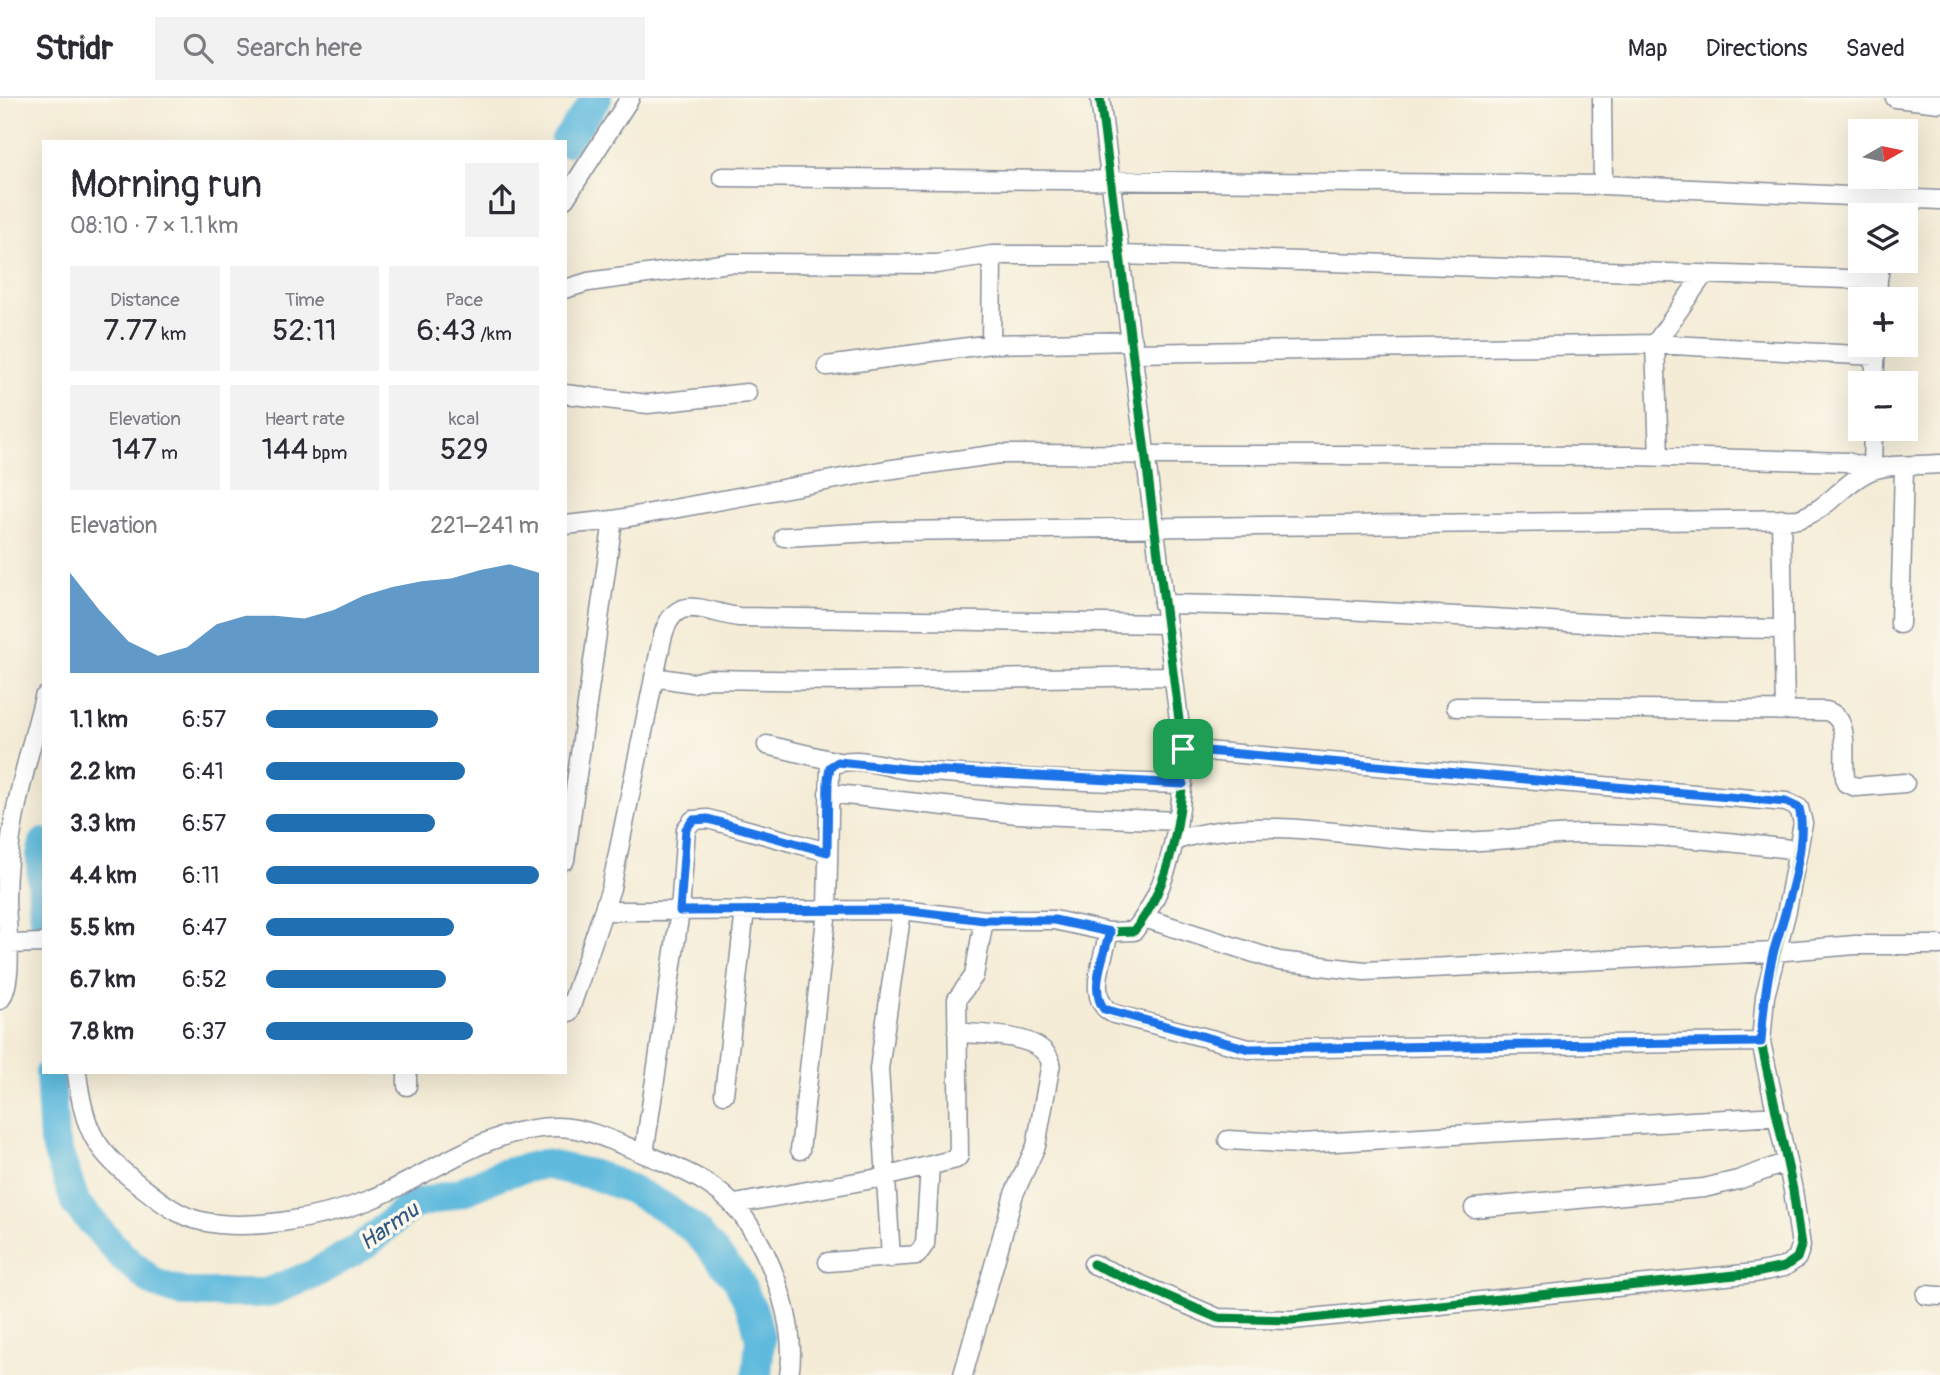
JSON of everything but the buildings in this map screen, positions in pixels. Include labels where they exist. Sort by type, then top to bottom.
[{"type":"street","points":[[567,196],[631,98]]},
{"type":"street","points":[[606,911],[902,910],[984,920],[1054,920],[1110,932],[1134,931],[1144,918],[1177,840],[1183,784],[1183,749],[1165,624],[1148,456],[1100,98]]},
{"type":"street","points":[[1602,98],[1603,185]]},
{"type":"street","points":[[1895,98],[1940,103]]},
{"type":"street","points":[[722,177],[1603,185],[1848,204]]},
{"type":"street","points":[[1918,203],[1940,200]]},
{"type":"street","points":[[991,344],[992,255]]},
{"type":"street","points":[[567,288],[588,282],[729,263],[937,264],[992,255],[1121,255],[1878,280]]},
{"type":"street","points":[[1878,287],[1879,273]]},
{"type":"street","points":[[1659,457],[1655,344],[1704,274]]},
{"type":"street","points":[[827,366],[991,344],[1133,347],[1655,344],[1848,349]]},
{"type":"street","points":[[567,394],[648,404],[747,393]]},
{"type":"street","points":[[1872,470],[1873,441]]},
{"type":"street","points":[[567,525],[613,520],[886,470],[999,454],[1659,457],[1847,462],[1872,470]]},
{"type":"street","points":[[784,537],[892,531],[1798,519],[1817,513],[1858,477],[1872,470],[1940,464]]},
{"type":"street","points":[[1900,624],[1903,467]]},
{"type":"street","points":[[1781,519],[1785,709]]},
{"type":"street","points":[[567,846],[613,520]]},
{"type":"street","points":[[1163,604],[1254,605],[1674,629],[1783,629]]},
{"type":"street","points":[[569,1012],[606,911],[666,620],[676,611],[690,607],[739,617],[1165,624]]},
{"type":"street","points":[[654,677],[693,683],[709,679],[839,681],[1172,676]]},
{"type":"street","points":[[0,1000],[6,992],[16,944],[6,896],[10,834],[42,705]]},
{"type":"street","points":[[1456,707],[1785,709],[1837,713],[1843,722],[1842,770],[1846,783],[1856,787],[1905,783]]},
{"type":"street","points":[[767,745],[838,762],[906,769],[1183,784]]},
{"type":"street","points":[[1093,1264],[1217,1318],[1292,1320],[1755,1273],[1784,1267],[1797,1258],[1801,1246],[1778,1116],[1761,1042],[1765,996],[1774,952],[1787,910],[1803,823],[1799,808],[1786,802],[1183,749]]},
{"type":"street","points":[[800,1150],[827,910],[830,767],[838,762]]},
{"type":"street","points":[[828,793],[1017,814],[1177,821]]},
{"type":"street","points":[[644,1154],[680,911],[686,829],[693,820],[708,819],[827,852]]},
{"type":"street","points":[[1177,840],[1202,832],[1258,827],[1452,842],[1584,834],[1697,838],[1798,850]]},
{"type":"street","points":[[724,1094],[745,910]]},
{"type":"street","points":[[891,1258],[879,1069],[902,910]]},
{"type":"street","points":[[1144,918],[1279,961],[1364,971],[1774,952],[1855,945],[1940,945]]},
{"type":"street","points":[[736,1203],[884,1177],[956,1160],[961,1150],[957,999],[974,976],[984,920]]},
{"type":"street","points":[[1110,932],[1097,986],[1098,1001],[1104,1009],[1249,1049],[1761,1042]]},
{"type":"street","points":[[16,944],[42,943]]},
{"type":"street","points":[[957,1032],[1023,1041],[1040,1046],[1048,1054],[1051,1063],[1036,1146],[1014,1194],[963,1375]]},
{"type":"street","points":[[78,1074],[82,1110],[92,1136],[114,1165],[171,1209],[200,1221],[241,1225],[310,1217],[366,1201],[488,1140],[530,1129],[560,1126],[594,1134],[698,1176],[736,1203],[759,1239],[782,1295],[792,1361],[789,1375]]},
{"type":"street","points":[[1228,1140],[1301,1144],[1778,1116]]},
{"type":"street","points":[[1474,1208],[1704,1188],[1738,1180],[1787,1162]]},
{"type":"street","points":[[828,1262],[918,1255],[922,1250],[930,1166]]},
{"type":"waterway","name":"Harmu","points":[[566,140],[597,98]]},
{"type":"waterway","name":"Harmu","points":[[42,852],[42,878]]},
{"type":"waterway","name":"Harmu","points":[[50,1074],[54,1141],[76,1204],[123,1257],[154,1283],[183,1293],[266,1293],[312,1275],[363,1246],[412,1205],[461,1192],[502,1174],[543,1164],[594,1175],[628,1188],[662,1206],[695,1230],[738,1280],[754,1314],[760,1339],[757,1375]]},
{"type":"cycle path","points":[[1100,98],[1184,759],[1177,826],[1166,872],[1157,893],[1134,931],[1109,932],[1098,978],[1100,999],[1105,1008],[1114,1014],[1249,1049],[1761,1042]]},
{"type":"cycle path","points":[[1093,1264],[1218,1318],[1292,1320],[1755,1273],[1784,1267],[1797,1258],[1801,1246],[1793,1190],[1761,1042],[1765,996],[1787,910],[1803,823],[1799,808],[1786,802],[1183,749]]},
{"type":"route","points":[[1183,749],[1786,802],[1799,808],[1803,823],[1787,910],[1774,952],[1765,996],[1761,1042],[1249,1049],[1123,1017],[1104,1009],[1098,1001],[1097,986],[1110,932],[1054,920],[984,920],[902,910],[680,911],[686,829],[693,820],[708,819],[827,852],[828,779],[830,767],[838,762],[1109,782],[1183,784],[1183,749]]}]
